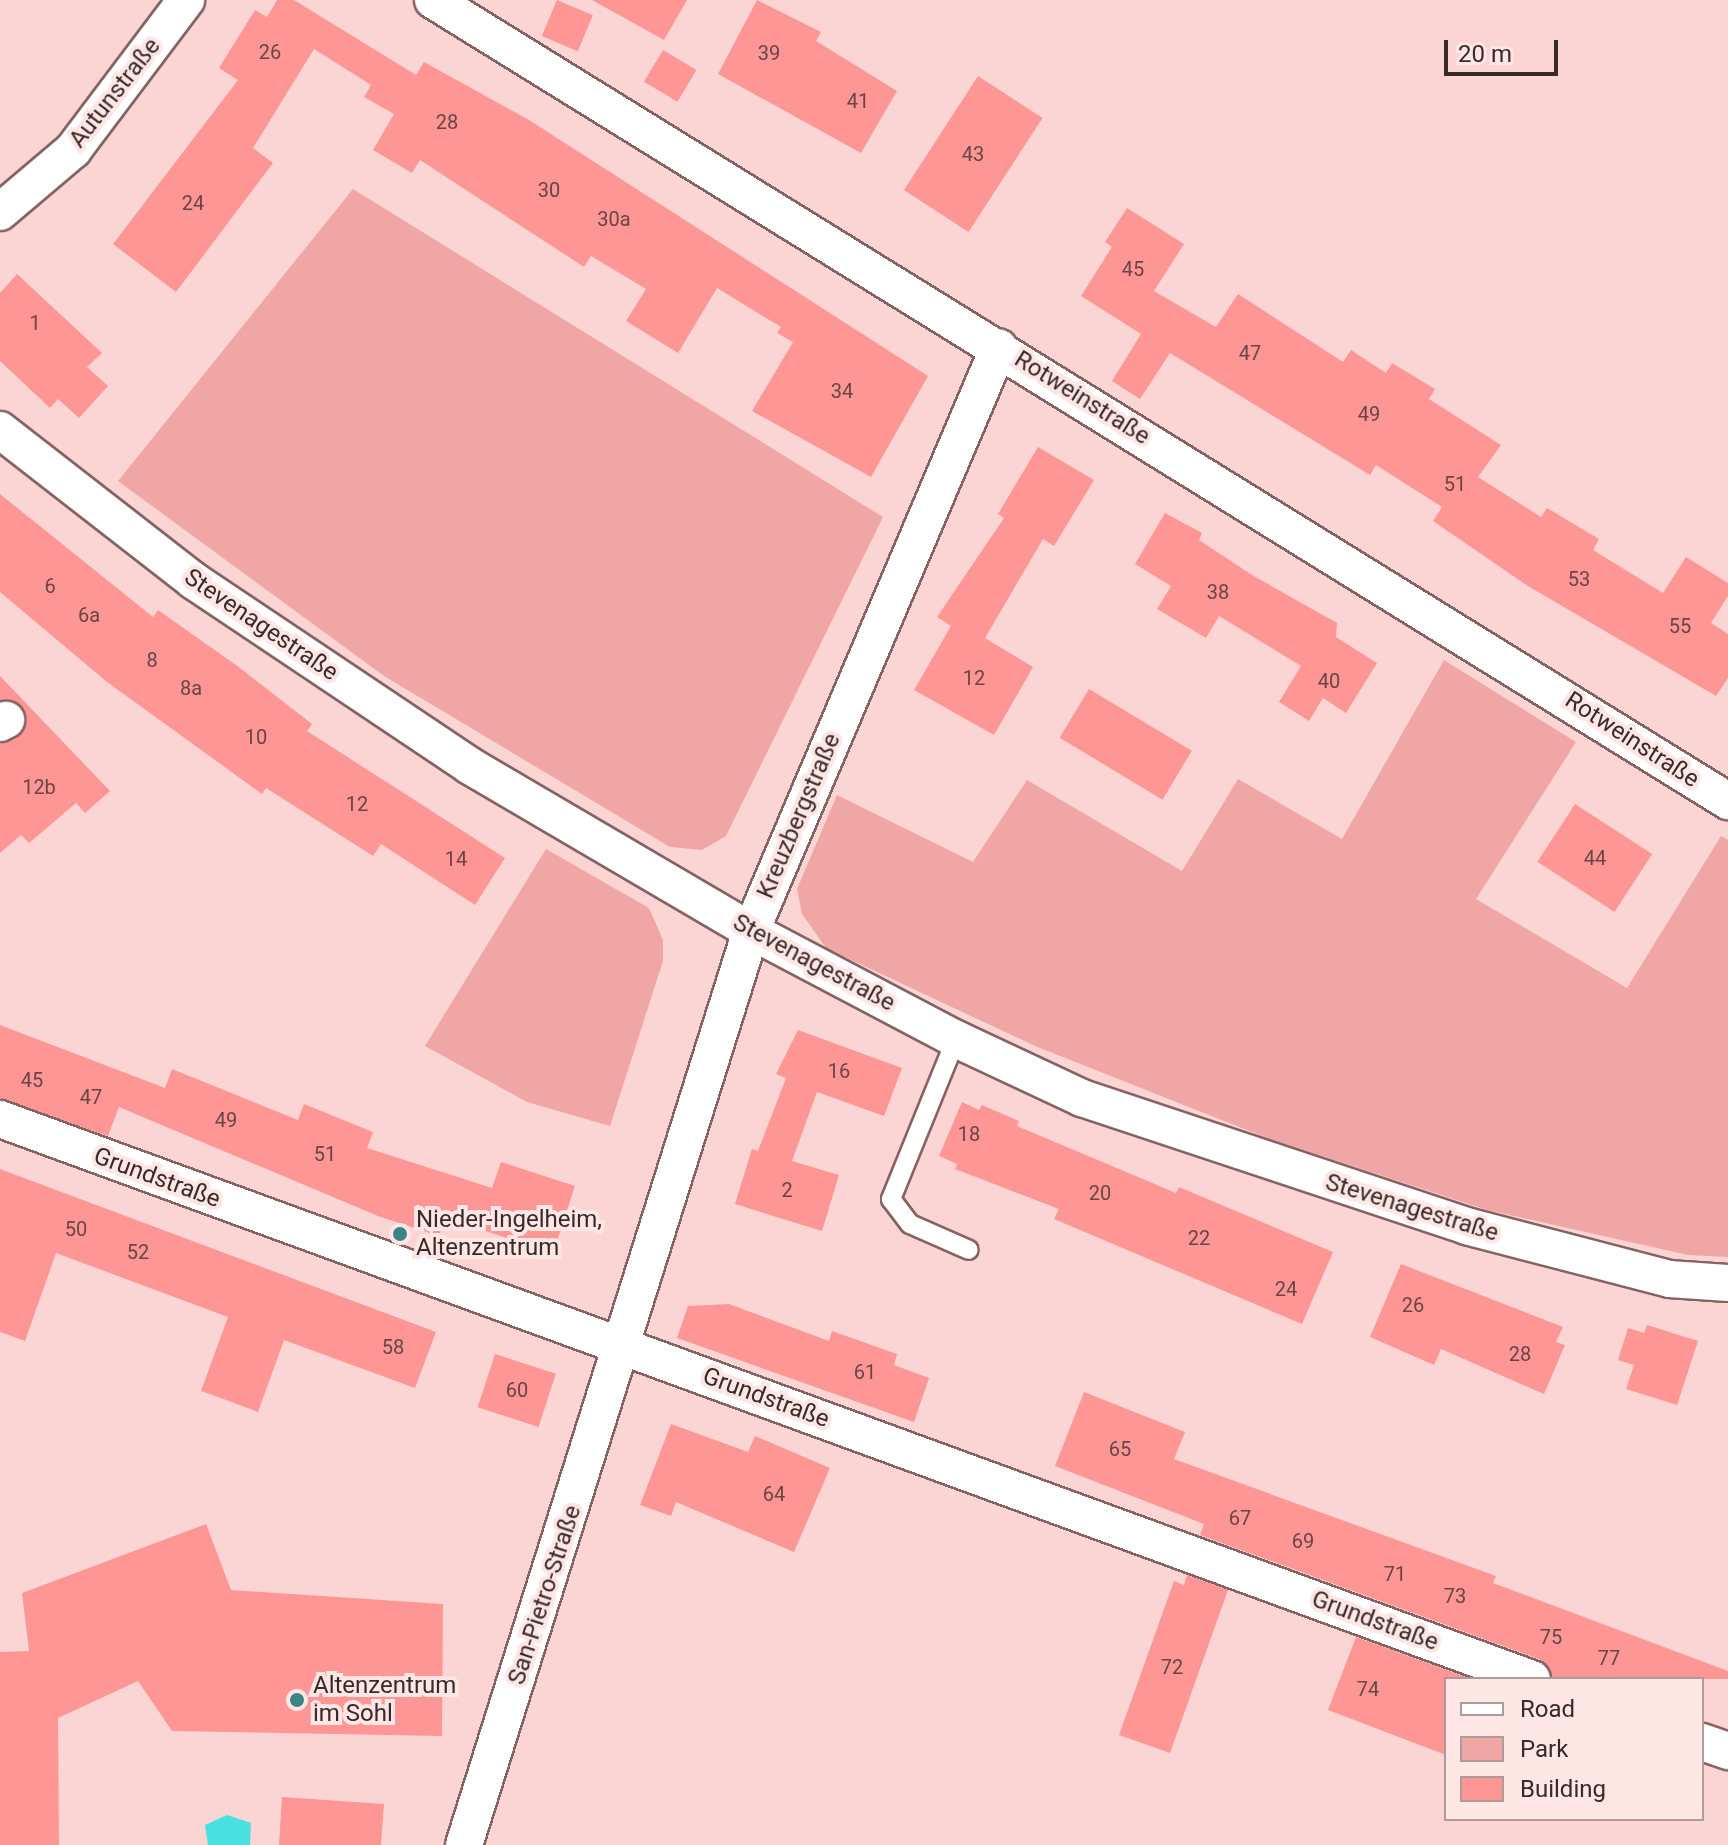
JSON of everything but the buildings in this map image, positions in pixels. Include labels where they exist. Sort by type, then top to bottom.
[{"type":"street","name":"Autunstraße","points":[[0,212],[73,150],[186,0]]},
{"type":"street","name":"Rotweinstraße","points":[[433,0],[999,347],[1728,801]]},
{"type":"street","name":"Kreuzbergstraße","points":[[624,1345],[751,931],[999,347]]},
{"type":"street","name":"Stevenagestraße","points":[[0,430],[194,581],[406,723],[751,931],[956,1039],[1082,1098],[1466,1226],[1669,1279],[1728,1283]]},
{"type":"street","name":"Grundstraße","points":[[0,1119],[1527,1677]]},
{"type":"street","name":"San-Pietro-Straße","points":[[464,1845],[624,1345]]},
{"type":"street","points":[[1704,1743],[1728,1751]]},
{"type":"lane","points":[[956,1039],[891,1199],[910,1224],[969,1250]]},
{"type":"green space","points":[[353,189],[883,517],[726,836],[702,850],[670,847],[384,676],[118,481]]},
{"type":"green space","points":[[1444,660],[1576,742],[1476,899],[1627,988],[1721,836],[1728,840],[1728,1257],[1688,1255],[1487,1210],[1267,1138],[1035,1046],[826,948],[802,914],[797,889],[837,795],[973,862],[1027,780],[1182,871],[1238,779],[1342,839]]},
{"type":"green space","points":[[546,849],[649,908],[663,940],[663,961],[610,1126],[527,1102],[425,1046]]},
{"type":"water","points":[[227,1815],[251,1823],[250,1845],[208,1845],[205,1825]]},
{"type":"place","name":"Nieder-Ingelheim, Altenzentrum","points":[[400,1234]]},
{"type":"place","name":"Altenzentrum im Sohl","points":[[297,1700]]}]
